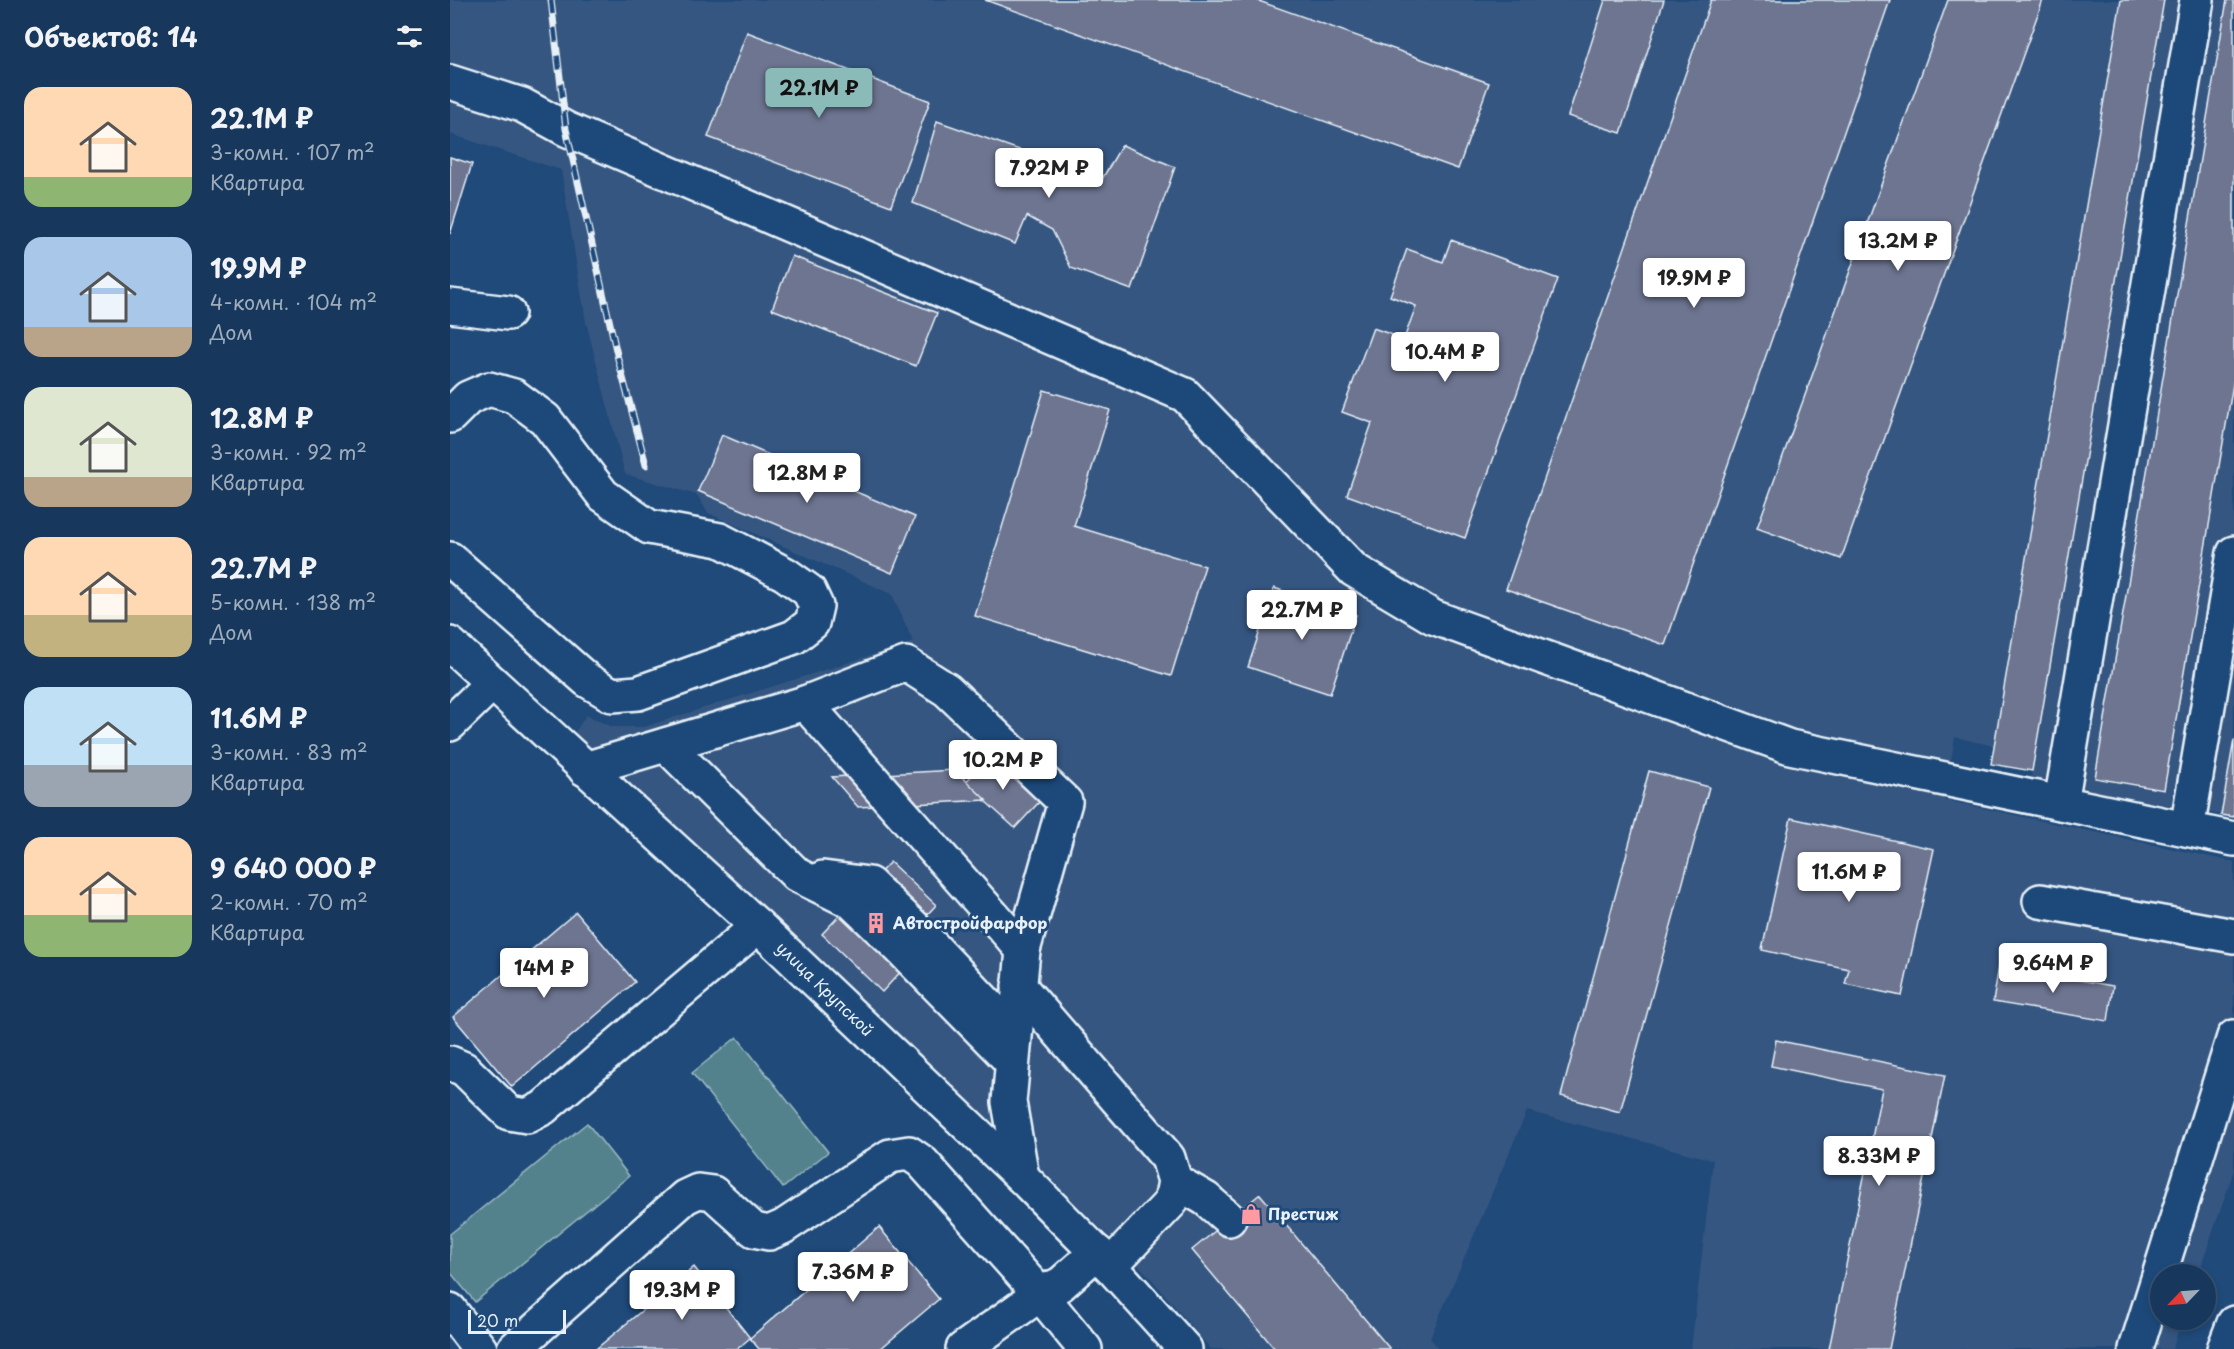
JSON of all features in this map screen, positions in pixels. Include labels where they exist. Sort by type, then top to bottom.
[{"type":"street","points":[[2061,803],[2197,0]]},
{"type":"street","points":[[450,82],[522,105],[577,134],[1185,395],[1354,570],[1433,617],[1790,747],[2234,839]]},
{"type":"street","points":[[450,306],[508,313]]},
{"type":"street","points":[[450,416],[468,398],[489,389],[514,396],[545,419],[603,495],[649,527],[720,540],[785,574],[809,591],[816,606],[812,623],[794,637],[638,693],[612,695],[587,680],[450,559]]},
{"type":"street","points":[[2187,829],[2234,553]]},
{"type":"street","name":"улица Крупской","points":[[450,644],[759,926],[1022,1177],[1103,1259],[1185,1349]]},
{"type":"street","points":[[585,769],[805,703],[906,664],[947,690],[1065,802],[1023,950],[1018,986],[1009,1102],[1022,1177]]},
{"type":"street","points":[[450,724],[492,683]]},
{"type":"street","points":[[805,703],[1023,950]]},
{"type":"street","points":[[666,745],[797,875],[852,902],[898,946],[1013,1047]]},
{"type":"street","points":[[797,875],[869,884],[915,928],[1013,1047]]},
{"type":"street","points":[[2040,901],[2234,936]]},
{"type":"street","points":[[450,1063],[464,1069],[509,1113],[527,1116],[543,1108],[759,926]]},
{"type":"street","points":[[963,1349],[1040,1294],[1103,1259],[1171,1202],[1175,1181],[1168,1158],[1018,986]]},
{"type":"street","points":[[2136,1349],[2234,1037]]},
{"type":"street","points":[[514,1349],[685,1197],[698,1191],[713,1194],[754,1230],[769,1233],[783,1227],[890,1156],[909,1153],[922,1162],[1040,1294],[1085,1349]]},
{"type":"street","points":[[1175,1181],[1206,1199],[1229,1219]]},
{"type":"street","points":[[450,1310],[480,1349]]},
{"type":"street","points":[[2224,1349],[2234,1323]]},
{"type":"shaded area","points":[[450,0],[2234,0],[2234,817],[2031,780],[2032,771],[1991,764],[1994,746],[1955,737],[1944,800],[2234,862],[2234,1170],[2202,1264],[2150,1264],[2150,1330],[2179,1330],[2172,1349],[1691,1349],[1713,1160],[1527,1111],[1430,1338],[1439,1349],[1211,1349],[1148,1275],[1036,1164],[964,1101],[574,734],[586,715],[612,727],[644,727],[913,642],[892,594],[708,513],[697,495],[625,474],[586,322],[561,170],[450,134]]},
{"type":"green space","points":[[737,1037],[828,1152],[783,1188],[692,1073]]},
{"type":"green space","points":[[587,1123],[629,1176],[475,1302],[450,1272],[450,1234]]},
{"type":"building","points":[[985,0],[1256,0],[1489,83],[1458,169]]},
{"type":"building","points":[[1605,0],[1664,0],[1621,133],[1568,116]]},
{"type":"building","points":[[1711,0],[1890,0],[1665,645],[1506,589]]},
{"type":"building","points":[[1948,0],[2043,0],[1841,559],[1757,528]]},
{"type":"building","points":[[2121,0],[2164,0],[2032,771],[1991,764]]},
{"type":"building","points":[[2227,0],[2234,0],[2234,378],[2164,790],[2095,778]]},
{"type":"building","points":[[747,32],[930,101],[891,206],[708,137]]},
{"type":"building","points":[[937,121],[1102,179],[1122,145],[1175,167],[1132,290],[1071,268],[1052,230],[1027,216],[1015,244],[913,203]]},
{"type":"building","points":[[450,157],[472,164],[450,234]]},
{"type":"building","points":[[1451,240],[1558,279],[1465,538],[1347,495],[1372,423],[1342,412],[1373,328],[1404,339],[1416,306],[1390,296],[1407,249],[1443,262]]},
{"type":"building","points":[[792,256],[937,313],[916,366],[772,309]]},
{"type":"building","points":[[1044,390],[1110,410],[1074,526],[1205,566],[1171,676],[975,616]]},
{"type":"building","points":[[722,435],[915,517],[892,573],[698,491]]},
{"type":"building","points":[[1274,588],[1356,615],[1330,694],[1248,667]]},
{"type":"building","points":[[2234,740],[2234,817],[2221,815]]},
{"type":"building","points":[[991,754],[1041,800],[1015,828],[965,783]]},
{"type":"building","points":[[955,770],[986,800],[858,807],[832,777]]},
{"type":"building","points":[[1649,771],[1709,787],[1620,1112],[1561,1096]]},
{"type":"building","points":[[1791,818],[1934,849],[1902,996],[1845,984],[1849,969],[1762,950]]},
{"type":"building","name":"Автостройфарфор","points":[[890,862],[936,905],[890,955],[904,968],[882,992],[822,934]]},
{"type":"building","points":[[576,912],[635,982],[512,1087],[453,1017]]},
{"type":"building","points":[[1999,966],[2113,986],[2108,1021],[1993,1002]]},
{"type":"building","points":[[1776,1040],[1945,1075],[1889,1349],[1829,1349],[1882,1089],[1771,1066]]},
{"type":"building","points":[[1260,1194],[1390,1349],[1275,1349],[1192,1250]]},
{"type":"building","points":[[879,1227],[939,1299],[880,1349],[759,1349],[750,1338]]},
{"type":"building","points":[[694,1267],[750,1338],[737,1349],[596,1349]]},
{"type":"railway","points":[[551,0],[566,129],[618,359],[646,465]]},
{"type":"place","name":"Автостройфарфор","points":[[876,923]]},
{"type":"place","name":"Престиж","points":[[1251,1214]]}]
